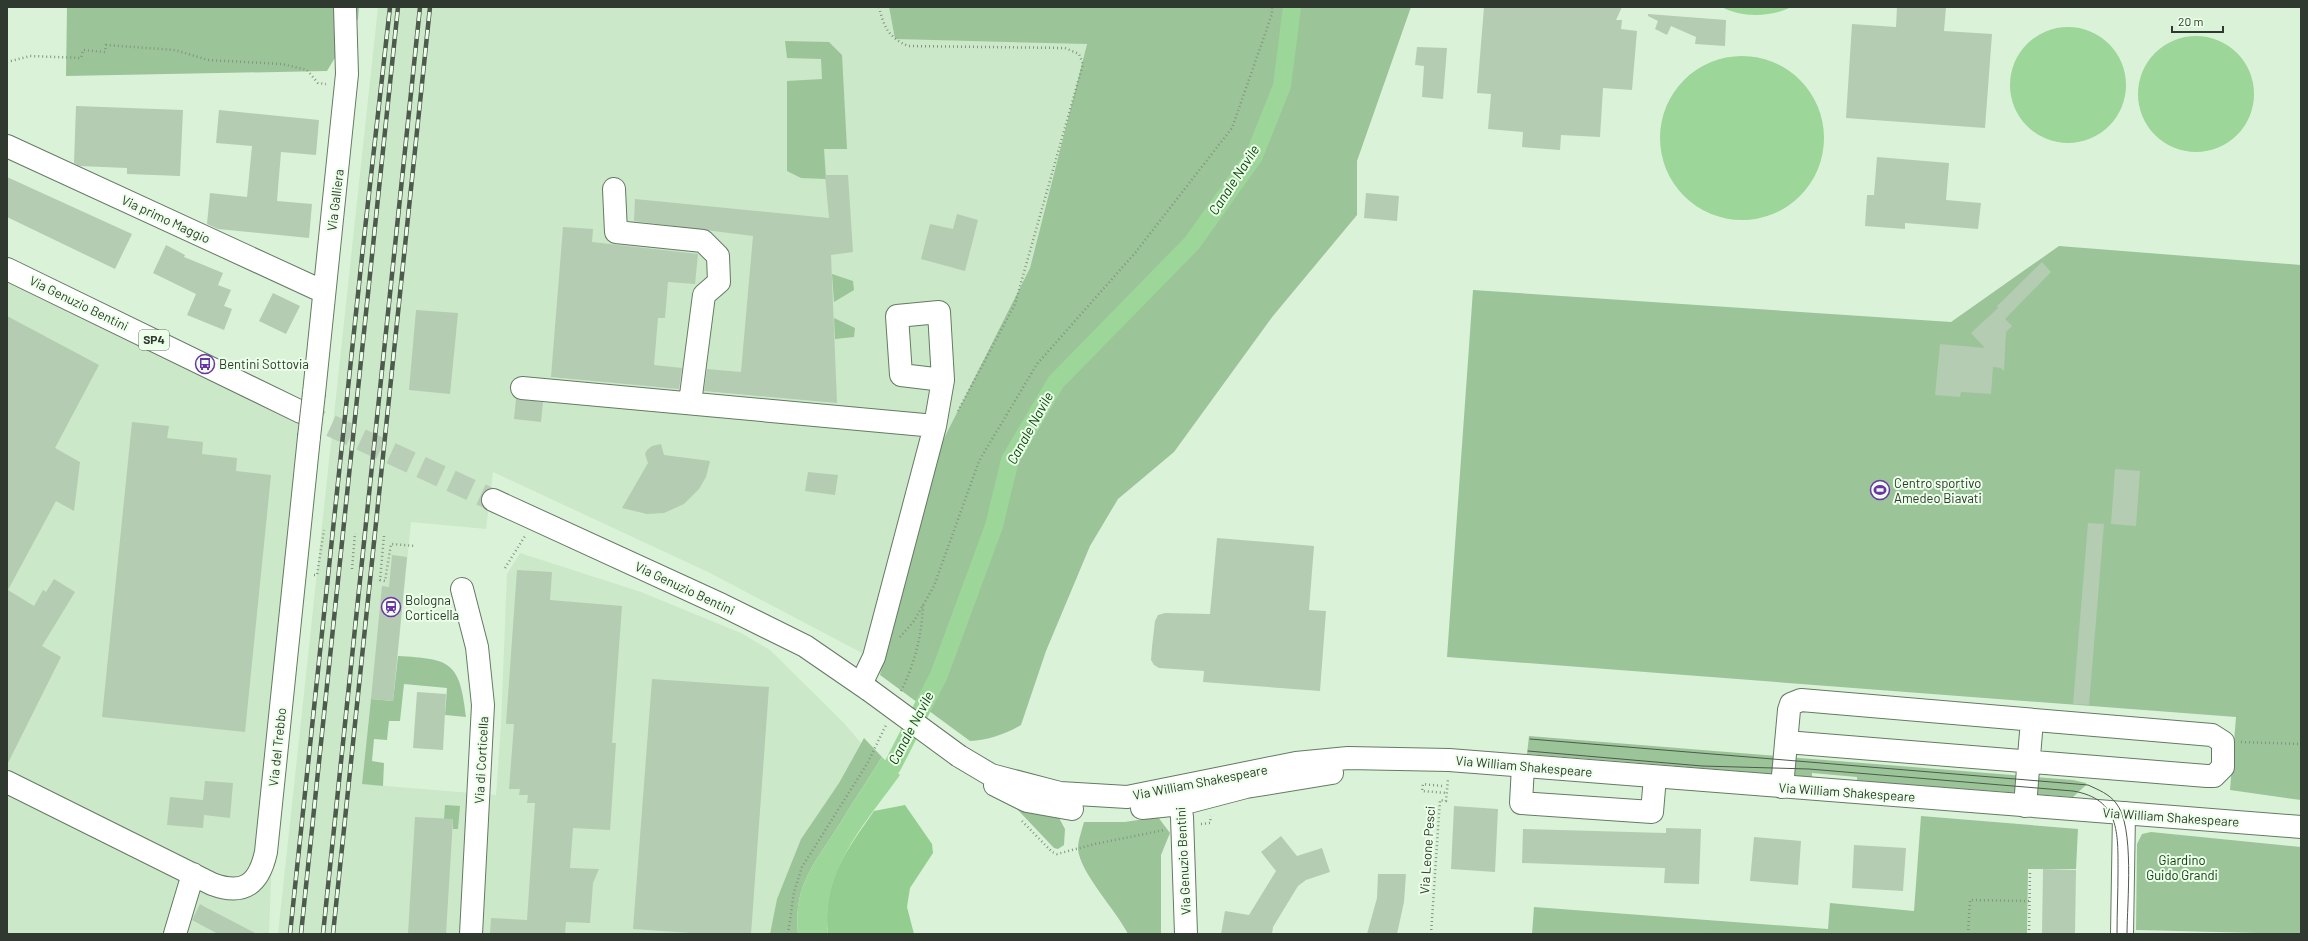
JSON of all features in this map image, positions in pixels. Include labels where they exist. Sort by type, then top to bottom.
[{"type":"main road","name":"Via Galliera","points":[[314,393],[347,74],[345,7]]},
{"type":"main road","name":"Via primo Maggio","points":[[7,146],[324,292]]},
{"type":"main road","points":[[614,189],[616,232],[703,241],[718,256],[719,282],[704,295],[690,403]]},
{"type":"main road","name":"Via Genuzio Bentini","points":[[7,269],[301,412]]},
{"type":"main road","points":[[865,687],[935,426],[943,380]]},
{"type":"main road","points":[[522,388],[935,426]]},
{"type":"main road","name":"Via del Trebbo","points":[[7,782],[212,884],[234,890],[248,885],[255,879],[264,862],[314,393]]},
{"type":"main road","name":"Via Genuzio Bentini","points":[[493,500],[715,602],[805,646],[865,687]]},
{"type":"main road","name":"Via di Corticella","points":[[462,588],[477,647],[483,706],[471,934]]},
{"type":"main road","name":"Via William Shakespeare","points":[[865,687],[959,756],[1002,790],[1026,801],[1061,808],[1097,811],[1179,796],[1238,773],[1296,763],[1348,758],[1400,759],[1523,766],[2299,827]]},
{"type":"main road","points":[[1782,787],[1786,742],[1791,704],[1801,700],[2212,735],[2223,742],[2223,767],[2214,776],[1786,742]]},
{"type":"main road","points":[[2025,806],[2032,720]]},
{"type":"main road","points":[[1523,766],[1521,803],[1652,812],[1655,777]]},
{"type":"main road","name":"Via Genuzio Bentini","points":[[1179,796],[1182,826],[1186,934]]},
{"type":"main road","points":[[2122,934],[2124,813]]},
{"type":"main road","points":[[175,934],[193,874]]},
{"type":"path","points":[[878,7],[884,28],[899,42],[908,46],[1065,48],[1079,54],[1083,64],[1015,304],[957,414]]},
{"type":"path","points":[[900,694],[912,668],[922,630],[924,603],[934,586],[980,461],[1037,364],[1135,253],[1232,128],[1272,14],[1272,7]]},
{"type":"path","points":[[7,62],[30,56],[81,58],[83,50],[105,52],[106,45],[175,50],[208,60],[282,64],[307,70],[318,82],[333,85]]},
{"type":"path","points":[[310,574],[317,575],[324,530]]},
{"type":"path","points":[[352,569],[355,533]]},
{"type":"path","points":[[384,536],[380,580],[385,581],[391,544],[416,546]]},
{"type":"path","points":[[505,568],[525,536]]},
{"type":"path","points":[[788,934],[794,892],[802,867],[867,764],[887,722]]},
{"type":"path","points":[[2223,742],[2301,744]]},
{"type":"path","name":"Via Leone Pesci","points":[[1431,934],[1440,800],[1446,801],[1448,775]]},
{"type":"path","points":[[1442,786],[1423,784],[1422,791],[1447,793]]},
{"type":"path","points":[[1020,818],[1052,852],[1057,854],[1095,844],[1182,826],[1210,823]]},
{"type":"path","points":[[2029,934],[2030,871]]},
{"type":"path","points":[[1968,934],[1970,900],[2029,901]]},
{"type":"path","points":[[1711,934],[1712,930]]},
{"type":"shaded area","points":[[378,7],[889,7],[895,39],[1087,43],[1030,268],[930,466],[880,675],[862,653],[710,573],[493,472],[486,529],[411,522],[393,701],[371,699],[362,784],[496,795],[501,724],[507,574],[520,553],[641,592],[741,633],[770,650],[843,722],[861,743],[839,783],[801,839],[777,899],[770,934],[278,934]]},
{"type":"shaded area","points":[[1722,7],[1791,7],[1775,13],[1756,15],[1738,13]]},
{"type":"shaded area","points":[[2068,27],[2079,28],[2090,32],[2109,44],[2121,63],[2125,74],[2125,96],[2121,107],[2109,126],[2090,138],[2079,142],[2068,143],[2057,142],[2046,138],[2027,126],[2015,107],[2011,96],[2010,85],[2011,74],[2015,63],[2027,44],[2046,32],[2057,28]]},
{"type":"shaded area","points":[[2196,36],[2207,37],[2218,41],[2237,53],[2249,72],[2253,83],[2253,105],[2249,116],[2237,135],[2218,147],[2207,151],[2196,152],[2185,151],[2174,147],[2155,135],[2143,116],[2139,105],[2138,94],[2139,83],[2143,72],[2155,53],[2174,41],[2185,37]]},
{"type":"shaded area","points":[[1734,56],[1750,56],[1773,62],[1788,70],[1800,80],[1810,92],[1818,107],[1824,130],[1824,146],[1818,169],[1810,184],[1800,196],[1788,206],[1773,214],[1750,220],[1734,220],[1711,214],[1696,206],[1684,196],[1674,184],[1664,162],[1660,146],[1660,130],[1666,107],[1674,92],[1684,80],[1696,70],[1718,60]]},
{"type":"shaded area","points":[[7,271],[301,412],[281,613],[269,934],[7,934]]},
{"type":"shaded area","points":[[882,757],[900,775],[848,848],[838,868],[831,889],[828,911],[828,934],[798,934],[797,917],[799,902],[802,888],[808,875],[814,863]]},
{"type":"shaded area","points":[[905,805],[932,844],[933,853],[910,888],[907,907],[914,934],[828,934],[827,915],[833,883],[838,868],[854,840],[874,811]]},
{"type":"green space","points":[[67,7],[359,7],[358,19],[327,71],[66,76]]},
{"type":"green space","points":[[889,7],[1411,7],[1357,161],[1357,215],[1273,316],[1174,452],[1118,499],[1090,546],[1046,651],[1021,725],[997,736],[970,741],[880,675],[930,466],[1030,268],[1087,44],[895,39]]},
{"type":"green space","points":[[785,41],[829,42],[842,55],[847,149],[824,149],[826,179],[801,178],[787,171],[787,81],[822,79],[821,59],[787,58]]},
{"type":"green space","name":"Centro sportivo Amedeo Biavati","points":[[2059,246],[2301,265],[2301,800],[2230,790],[2236,717],[1447,657],[1473,290],[1951,322]]},
{"type":"green space","points":[[832,274],[853,281],[854,290],[834,302]]},
{"type":"green space","points":[[834,318],[855,328],[854,337],[835,339]]},
{"type":"green space","points":[[398,656],[430,659],[441,662],[449,667],[456,674],[460,684],[466,717],[445,715],[447,688],[404,684],[400,721],[389,721],[387,740],[374,739],[372,761],[384,763],[383,786],[362,784],[371,699],[393,701]]},
{"type":"green space","points":[[1529,736],[2073,780],[2086,783],[2086,785],[2073,797],[1857,781],[1857,777],[1812,773],[1812,777],[1527,754]]},
{"type":"green space","points":[[864,738],[882,757],[814,863],[808,875],[802,888],[799,902],[797,917],[798,934],[770,934],[777,899],[801,839],[839,783]]},
{"type":"green space","points":[[445,805],[460,806],[458,829],[453,829],[453,819],[444,819]]},
{"type":"green space","points":[[1017,809],[1059,818],[1065,829],[1064,845],[1058,849],[1054,848]]},
{"type":"green space","points":[[1921,816],[2078,829],[2076,869],[2028,869],[2027,934],[1532,934],[1534,907],[1828,929],[1830,903],[1914,911]]},
{"type":"green space","points":[[1158,817],[1170,833],[1161,855],[1161,934],[1128,934],[1092,880],[1080,859],[1078,849],[1080,835],[1084,822],[1125,822]]},
{"type":"green space","name":"Giardino Guido Grandi","points":[[2151,832],[2301,847],[2301,934],[2136,930],[2137,844],[2142,834]]},
{"type":"building","points":[[1484,7],[1622,7],[1616,20],[1622,20],[1621,29],[1637,31],[1632,90],[1603,88],[1600,137],[1561,135],[1560,150],[1522,147],[1523,132],[1488,129],[1491,94],[1477,93]]},
{"type":"building","points":[[1897,7],[1946,7],[1944,31],[1992,34],[1985,128],[1846,118],[1852,24],[1896,27]]},
{"type":"building","points":[[1648,14],[1726,20],[1725,46],[1695,44],[1696,37],[1671,26],[1667,35],[1655,29],[1658,21],[1648,16]]},
{"type":"building","points":[[1417,47],[1447,48],[1443,99],[1422,97],[1424,66],[1415,65]]},
{"type":"building","points":[[76,106],[183,110],[180,176],[127,174],[127,168],[79,166],[74,163]]},
{"type":"building","points":[[219,110],[319,120],[316,155],[281,152],[277,201],[312,204],[309,238],[218,229],[207,224],[210,193],[247,197],[252,146],[216,143]]},
{"type":"building","points":[[1877,157],[1949,163],[1946,200],[1981,203],[1978,229],[1905,223],[1905,229],[1865,226],[1867,195],[1874,195]]},
{"type":"building","points":[[825,175],[848,175],[853,252],[831,255],[837,403],[704,391],[707,369],[741,372],[753,236],[634,221],[635,199],[829,218]]},
{"type":"building","points":[[7,177],[132,234],[115,269],[7,217]]},
{"type":"building","points":[[1366,193],[1399,196],[1397,221],[1364,218]]},
{"type":"building","points":[[957,214],[978,220],[965,271],[921,259],[930,224],[953,229]]},
{"type":"building","points":[[563,227],[593,229],[592,242],[698,254],[695,284],[668,282],[665,318],[658,318],[654,365],[682,368],[679,389],[551,377]]},
{"type":"building","points":[[166,245],[185,255],[184,257],[223,273],[218,285],[231,290],[224,306],[232,309],[224,330],[187,315],[196,294],[153,273]]},
{"type":"building","points":[[2042,262],[2051,272],[2005,319],[2012,326],[2006,332],[2004,371],[2001,368],[1993,367],[1991,394],[1961,392],[1960,397],[1935,395],[1940,344],[1985,348],[1971,333],[1998,308],[1997,306]]},
{"type":"building","points":[[273,293],[300,306],[286,334],[259,321]]},
{"type":"building","points":[[416,310],[458,313],[450,394],[409,390]]},
{"type":"building","points":[[7,316],[99,365],[55,448],[80,462],[74,511],[56,501],[8,590],[34,606],[43,590],[46,592],[54,579],[75,592],[42,646],[61,657],[7,765]]},
{"type":"building","points":[[516,399],[543,402],[541,422],[514,419]]},
{"type":"building","points":[[132,422],[169,426],[167,438],[203,442],[202,454],[237,458],[236,471],[271,475],[245,732],[102,717]]},
{"type":"building","points":[[661,444],[664,455],[710,461],[706,477],[699,489],[684,504],[664,513],[647,514],[622,508],[648,463],[645,454],[647,450],[652,446]]},
{"type":"building","points":[[2115,469],[2140,471],[2136,526],[2111,524]]},
{"type":"building","points":[[808,472],[838,475],[835,495],[805,491]]},
{"type":"building","points":[[2088,523],[2104,524],[2089,705],[2073,704]]},
{"type":"building","points":[[1217,538],[1314,546],[1309,610],[1326,611],[1320,691],[1203,682],[1204,671],[1159,668],[1154,665],[1151,660],[1152,647],[1155,621],[1158,615],[1165,613],[1210,614]]},
{"type":"building","points":[[392,555],[407,557],[393,701],[371,699],[382,586],[389,587]]},
{"type":"building","points":[[517,570],[552,572],[550,600],[622,606],[612,743],[616,743],[610,830],[573,828],[570,868],[599,869],[593,883],[590,923],[566,922],[565,934],[490,934],[491,918],[527,920],[535,803],[527,803],[528,795],[519,795],[520,789],[509,789],[514,724],[506,724]]},
{"type":"building","points":[[652,679],[769,687],[751,934],[705,934],[633,929]]},
{"type":"building","points":[[417,692],[446,694],[443,750],[413,748]]},
{"type":"building","points":[[205,781],[233,783],[230,818],[204,815],[203,828],[167,825],[170,797],[203,800]]},
{"type":"building","points":[[1454,806],[1498,809],[1495,872],[1451,869]]},
{"type":"building","points":[[415,817],[453,819],[446,934],[408,934]]},
{"type":"building","points":[[1666,828],[1701,829],[1699,884],[1664,883],[1665,868],[1522,863],[1523,829],[1666,833]]},
{"type":"building","points":[[1281,836],[1297,856],[1322,848],[1330,872],[1306,880],[1298,886],[1273,927],[1272,934],[1221,934],[1225,911],[1249,915],[1276,871],[1261,852]]},
{"type":"building","points":[[1754,837],[1801,841],[1798,885],[1750,881]]},
{"type":"building","points":[[1854,845],[1906,848],[1903,891],[1852,888]]},
{"type":"building","points":[[2043,869],[2076,870],[2075,934],[2042,934]]},
{"type":"building","points":[[1378,874],[1406,874],[1404,902],[1397,934],[1367,934],[1377,898]]},
{"type":"building","points":[[200,904],[257,934],[218,934],[192,920]]},
{"type":"waterway","name":"Canale Navile","points":[[878,786],[893,765],[939,675],[994,526],[1010,460],[1056,382],[1192,243],[1254,156],[1282,86],[1292,7]]},
{"type":"tunnel","points":[[301,412],[493,500]]},
{"type":"tram line","points":[[1530,739],[2088,785],[2104,792],[2116,803],[2122,814],[2126,829],[2129,866],[2127,934]]},
{"type":"tram line","points":[[1528,751],[1702,766],[1809,769],[2073,791],[2088,795],[2100,802],[2108,810],[2116,831],[2118,844],[2117,934]]},
{"type":"railway","points":[[290,934],[390,7]]},
{"type":"railway","points":[[301,934],[398,7]]},
{"type":"railway","points":[[323,934],[420,7]]},
{"type":"railway","points":[[333,934],[430,7]]},
{"type":"place","name":"Bentini Sottovia","points":[[205,364]]},
{"type":"place","name":"Centro sportivo Amedeo Biavati","points":[[1880,490]]},
{"type":"place","name":"Bologna Corticella","points":[[391,607]]}]
